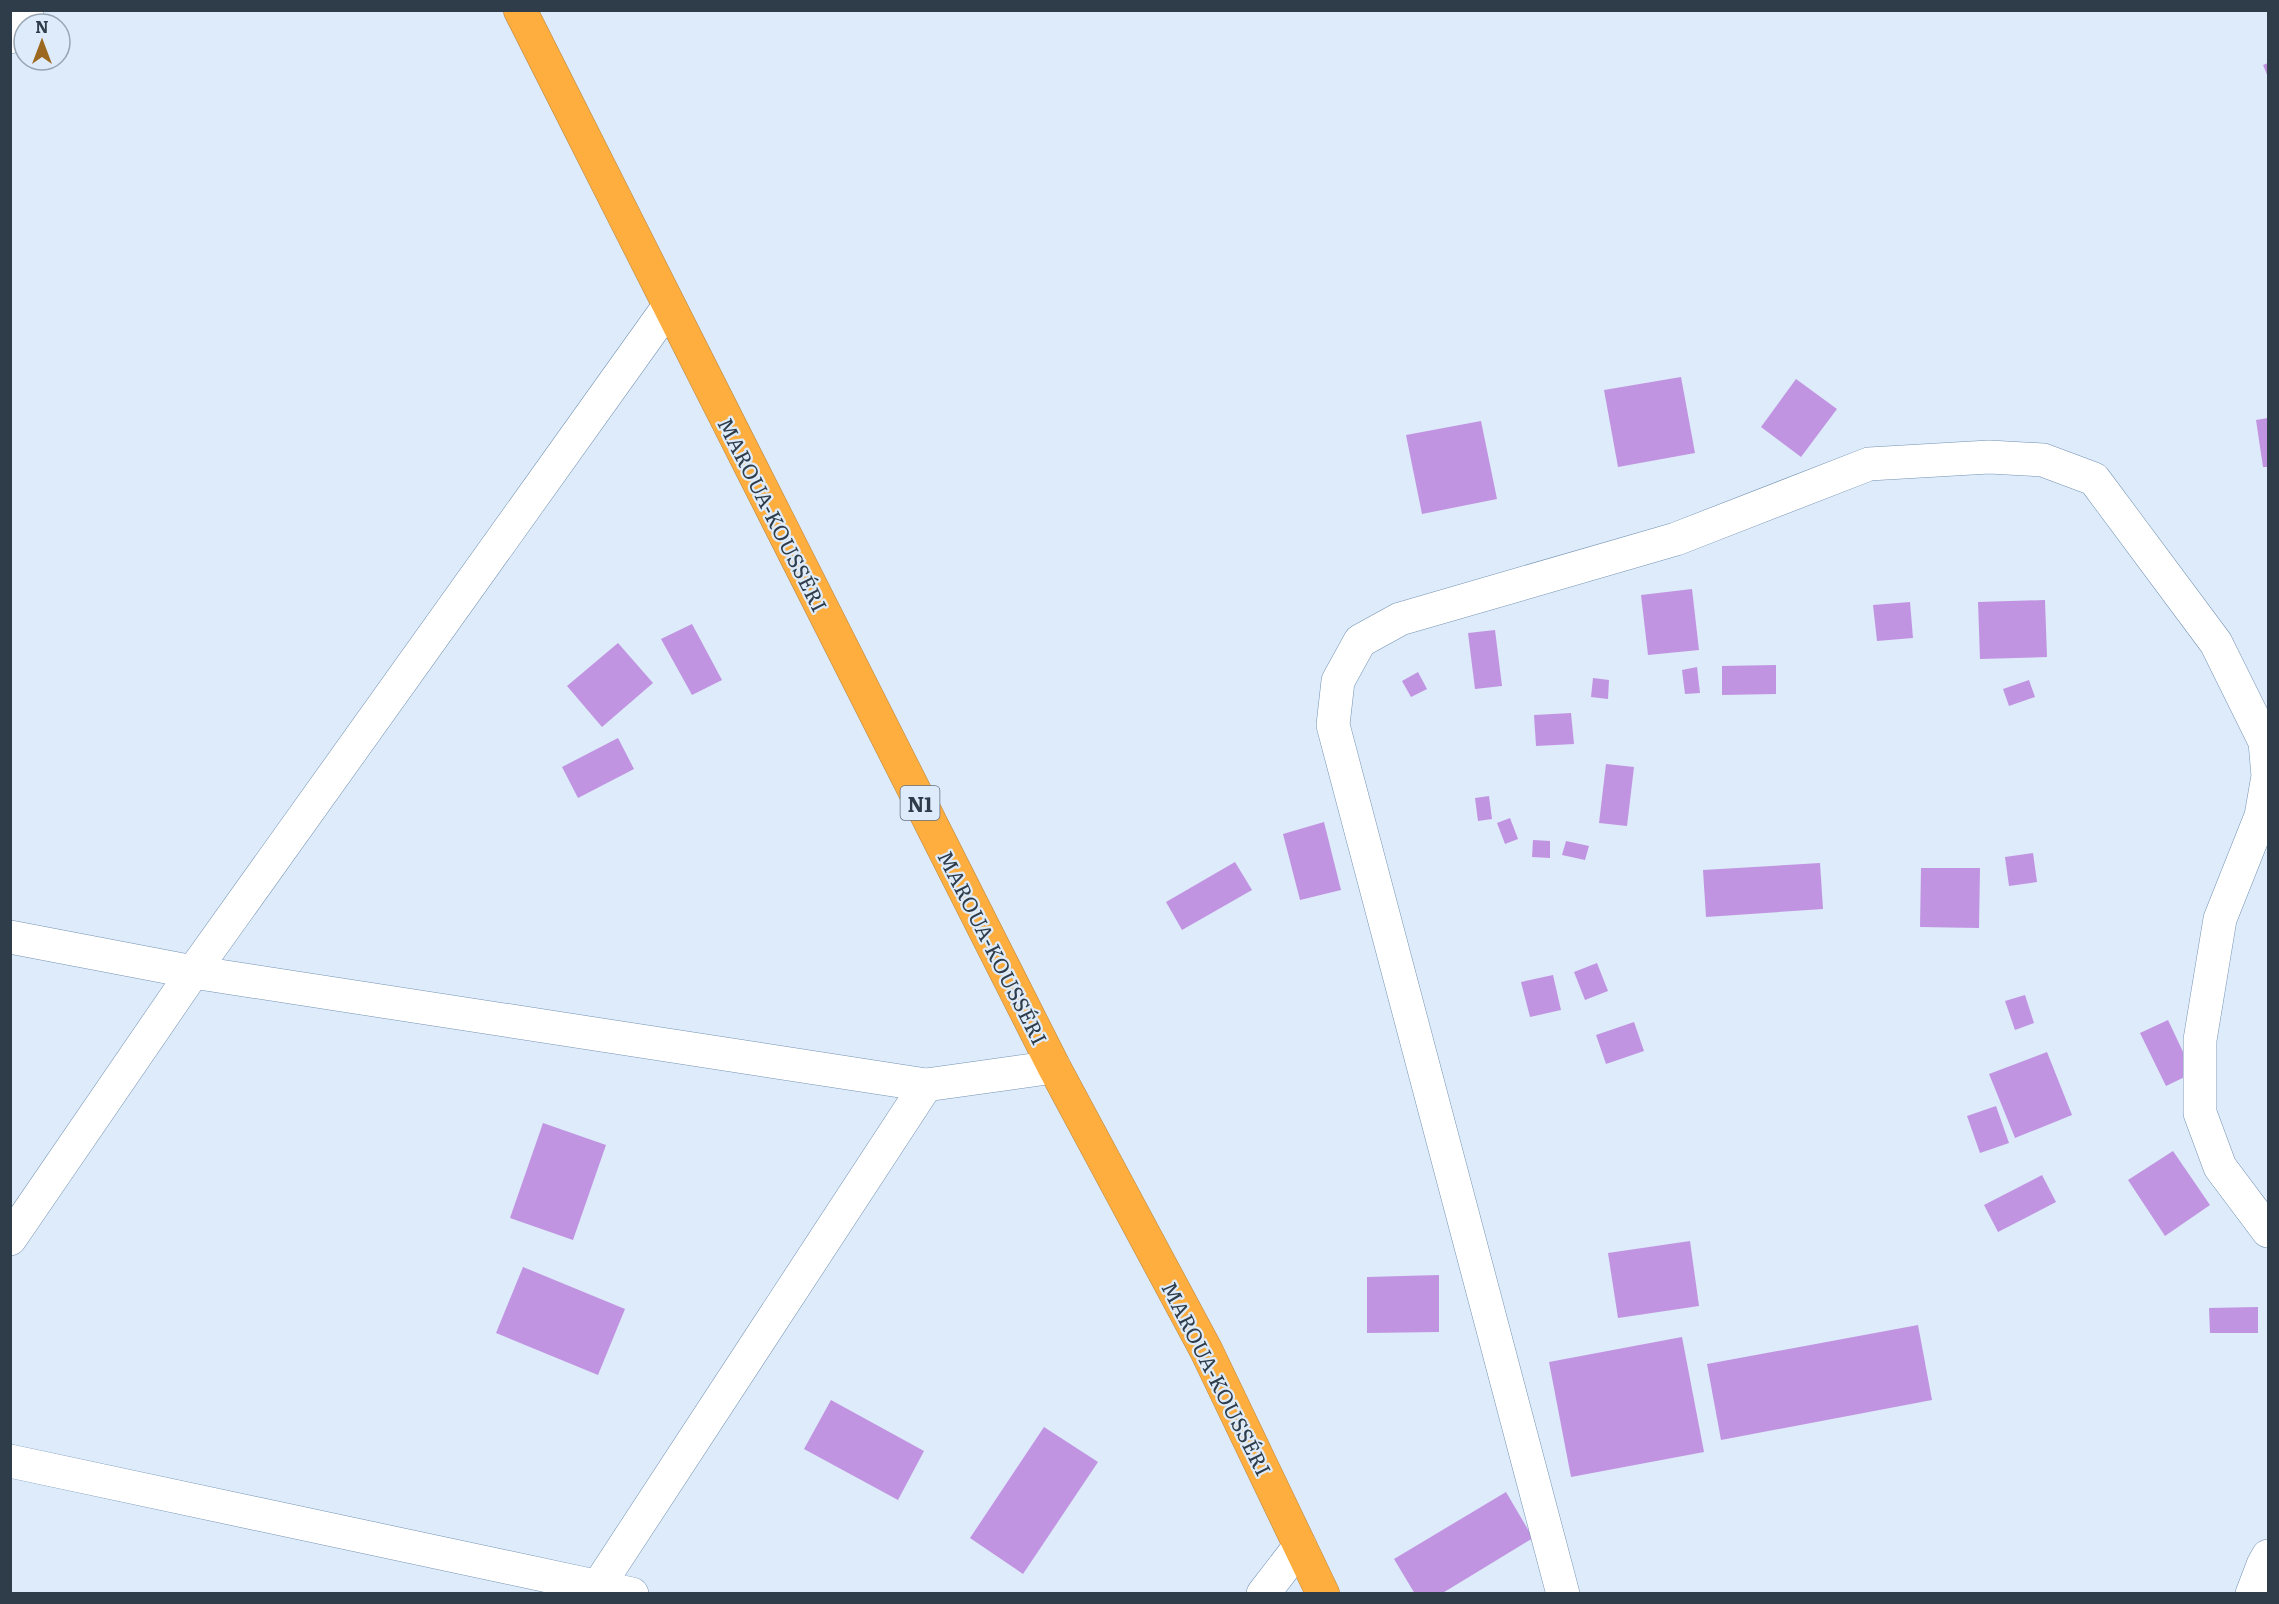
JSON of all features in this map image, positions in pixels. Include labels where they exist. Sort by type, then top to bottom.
[{"type":"highway","name":"MAROUA-KOUSSÉRI","points":[[520,10],[1054,1066],[1206,1350],[1323,1593]]},
{"type":"street","points":[[10,37],[27,10]]},
{"type":"street","points":[[10,1239],[193,972],[669,306]]},
{"type":"street","points":[[1563,1593],[1333,725],[1338,681],[1360,641],[1400,619],[1676,539],[1869,464],[1989,457],[2032,459],[2043,460],[2094,479],[2216,643],[2265,742],[2268,776],[2260,816],[2220,919],[2200,1040],[2200,1113],[2220,1167],[2268,1231]]},
{"type":"street","points":[[10,937],[193,972],[926,1085],[1054,1066]]},
{"type":"street","points":[[595,1590],[926,1085]]},
{"type":"street","points":[[10,1461],[595,1590],[632,1593]]},
{"type":"street","points":[[1263,1593],[1300,1545]]},
{"type":"street","points":[[2252,1593],[2268,1556]]},
{"type":"building","points":[[2268,63],[2268,77],[2263,65]]},
{"type":"building","points":[[1681,377],[1695,453],[1618,467],[1604,390]]},
{"type":"building","points":[[1796,379],[1837,409],[1801,457],[1761,427]]},
{"type":"building","points":[[2268,418],[2268,467],[2263,467],[2256,420]]},
{"type":"building","points":[[1481,421],[1497,499],[1422,514],[1406,435]]},
{"type":"building","points":[[1692,589],[1699,650],[1648,655],[1641,595]]},
{"type":"building","points":[[2045,600],[2047,657],[1980,659],[1978,602]]},
{"type":"building","points":[[1910,602],[1913,638],[1877,641],[1873,605]]},
{"type":"building","points":[[692,624],[722,680],[692,695],[661,639]]},
{"type":"building","points":[[1495,630],[1502,686],[1475,689],[1468,633]]},
{"type":"building","points":[[618,643],[653,683],[602,727],[567,686]]},
{"type":"building","points":[[1776,665],[1776,694],[1722,695],[1722,666]]},
{"type":"building","points":[[1697,667],[1700,693],[1685,694],[1682,670]]},
{"type":"building","points":[[1418,672],[1427,689],[1411,697],[1402,681]]},
{"type":"building","points":[[1593,678],[1609,680],[1608,699],[1591,697]]},
{"type":"building","points":[[2029,680],[2035,697],[2009,706],[2003,689]]},
{"type":"building","points":[[1571,713],[1574,744],[1536,746],[1534,715]]},
{"type":"building","points":[[618,738],[634,769],[578,798],[562,767]]},
{"type":"building","points":[[1606,764],[1634,767],[1627,826],[1599,823]]},
{"type":"building","points":[[1489,796],[1492,819],[1478,821],[1475,798]]},
{"type":"building","points":[[1510,818],[1518,839],[1505,844],[1497,823]]},
{"type":"building","points":[[1324,822],[1341,890],[1300,900],[1283,834]]},
{"type":"building","points":[[1533,840],[1550,841],[1550,858],[1532,857]]},
{"type":"building","points":[[1566,841],[1589,846],[1585,860],[1562,855]]},
{"type":"building","points":[[2033,853],[2037,882],[2009,886],[2005,857]]},
{"type":"building","points":[[1235,862],[1252,890],[1182,930],[1166,902]]},
{"type":"building","points":[[1820,863],[1823,909],[1706,917],[1703,870]]},
{"type":"building","points":[[1921,868],[1980,868],[1979,928],[1920,927]]},
{"type":"building","points":[[1597,963],[1608,991],[1585,1000],[1574,972]]},
{"type":"building","points":[[1553,975],[1561,1010],[1530,1017],[1521,982]]},
{"type":"building","points":[[2025,995],[2034,1023],[2015,1030],[2005,1001]]},
{"type":"building","points":[[2168,1020],[2193,1073],[2166,1086],[2140,1033]]},
{"type":"building","points":[[1634,1022],[1644,1051],[1606,1064],[1596,1035]]},
{"type":"building","points":[[2047,1052],[2072,1115],[2015,1138],[1989,1074]]},
{"type":"building","points":[[1996,1106],[2009,1143],[1980,1153],[1967,1116]]},
{"type":"building","points":[[543,1123],[606,1145],[573,1240],[510,1218]]},
{"type":"building","points":[[2173,1151],[2210,1205],[2165,1236],[2128,1180]]},
{"type":"building","points":[[2042,1175],[2056,1202],[1998,1232],[1984,1205]]},
{"type":"building","points":[[1690,1241],[1699,1306],[1618,1318],[1608,1253]]},
{"type":"building","points":[[523,1267],[625,1309],[598,1375],[496,1333]]},
{"type":"building","points":[[1439,1275],[1439,1332],[1367,1333],[1367,1277]]},
{"type":"building","points":[[2258,1307],[2258,1333],[2210,1333],[2209,1308]]},
{"type":"building","points":[[1918,1325],[1932,1400],[1721,1440],[1707,1364]]},
{"type":"building","points":[[1682,1337],[1704,1452],[1571,1477],[1549,1362]]},
{"type":"building","points":[[831,1400],[924,1451],[898,1500],[804,1449]]},
{"type":"building","points":[[1044,1427],[1098,1462],[1023,1574],[970,1538]]},
{"type":"building","points":[[1506,1492],[1533,1538],[1441,1594],[1415,1594],[1394,1559]]}]
